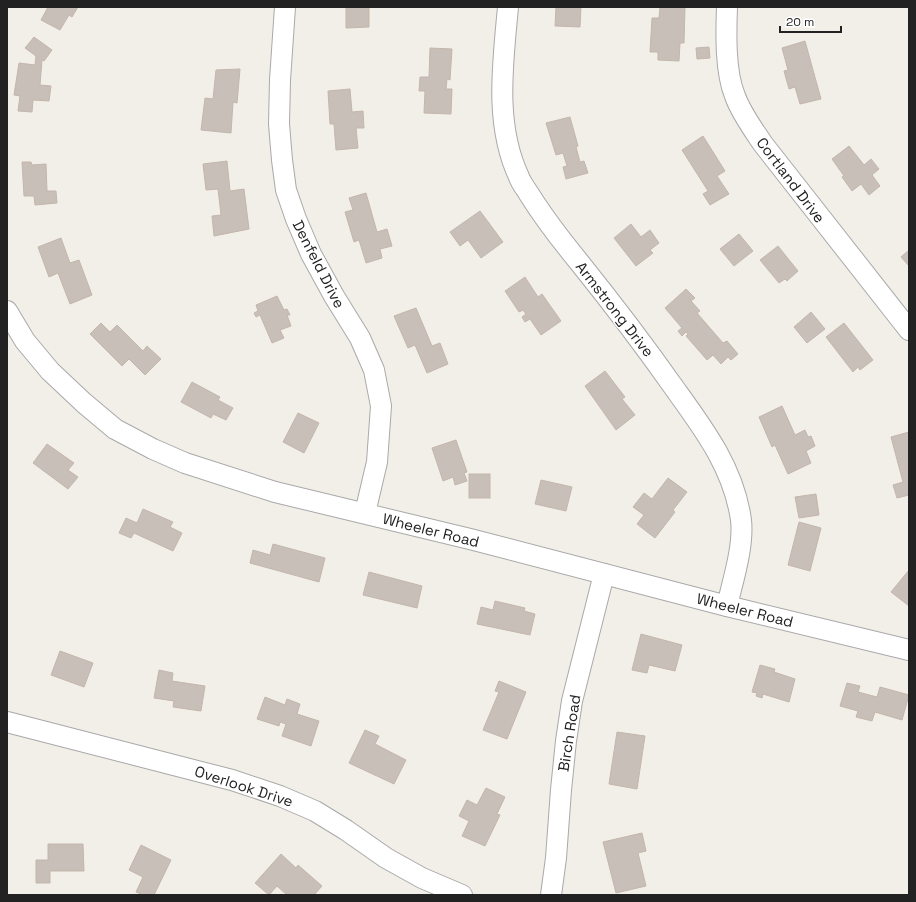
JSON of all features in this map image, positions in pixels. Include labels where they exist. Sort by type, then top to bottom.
[{"type":"street","name":"Denfeld Drive","points":[[285,7],[280,80],[279,124],[286,190],[296,219],[311,254],[334,296],[360,338],[371,363],[374,370],[381,406],[377,462],[365,514]]},
{"type":"street","name":"Armstrong Drive","points":[[508,7],[502,90],[503,116],[507,142],[519,177],[534,202],[556,233],[643,343],[705,430],[723,461],[734,486],[741,520],[741,546],[727,606]]},
{"type":"street","name":"Cortland Drive","points":[[727,7],[728,68],[735,96],[745,114],[763,144],[909,330]]},
{"type":"street","name":"Wheeler Road","points":[[7,311],[25,341],[50,371],[84,403],[115,428],[153,450],[185,464],[275,492],[727,606],[909,650]]},
{"type":"street","name":"Birch Road","points":[[551,895],[556,858],[561,790],[572,701],[604,574]]},
{"type":"street","name":"Overlook Drive","points":[[7,722],[232,780],[280,796],[315,811],[346,830],[386,858],[422,878],[462,895]]},
{"type":"building","points":[[48,7],[78,7],[72,17],[69,15],[60,30],[41,20]]},
{"type":"building","points":[[346,7],[369,7],[369,27],[346,28]]},
{"type":"building","points":[[556,7],[581,7],[580,27],[555,26]]},
{"type":"building","points":[[660,7],[685,7],[684,43],[680,43],[679,61],[658,60],[658,52],[650,52],[652,18],[659,18]]},
{"type":"building","points":[[34,37],[52,50],[44,61],[42,60],[40,85],[51,86],[49,101],[33,100],[32,112],[18,111],[20,96],[14,95],[19,63],[35,65],[36,56],[25,48]]},
{"type":"building","points":[[805,41],[821,99],[800,104],[795,87],[789,89],[784,71],[788,70],[782,48]]},
{"type":"building","points":[[709,47],[710,58],[697,59],[696,48]]},
{"type":"building","points":[[430,48],[452,49],[450,80],[447,79],[446,89],[452,89],[451,114],[424,113],[425,91],[419,91],[420,77],[429,77]]},
{"type":"building","points":[[240,69],[237,103],[233,102],[231,133],[201,130],[205,98],[213,99],[216,70]]},
{"type":"building","points":[[350,89],[352,112],[363,111],[364,128],[356,128],[358,148],[336,150],[334,124],[330,124],[328,91]]},
{"type":"building","points":[[570,117],[578,146],[576,147],[580,162],[584,161],[588,173],[566,179],[563,167],[567,166],[563,153],[556,155],[546,123]]},
{"type":"building","points":[[703,136],[725,171],[717,176],[729,194],[710,205],[703,194],[708,191],[682,150]]},
{"type":"building","points":[[849,146],[864,165],[871,159],[879,169],[872,175],[880,186],[869,195],[861,184],[852,191],[832,159]]},
{"type":"building","points":[[227,161],[230,191],[244,189],[249,229],[214,236],[212,216],[221,215],[218,189],[206,190],[203,164]]},
{"type":"building","points":[[22,162],[31,162],[32,165],[46,164],[47,191],[56,191],[57,203],[35,205],[34,196],[24,196]]},
{"type":"building","points":[[366,193],[377,232],[387,229],[392,246],[380,249],[382,258],[366,263],[359,240],[354,242],[345,212],[353,210],[349,198]]},
{"type":"building","points":[[480,211],[503,242],[481,258],[468,240],[460,246],[450,232]]},
{"type":"building","points":[[631,224],[641,237],[650,230],[659,243],[650,250],[653,253],[636,266],[614,238]]},
{"type":"building","points":[[739,234],[753,251],[734,266],[720,249]]},
{"type":"building","points":[[61,238],[70,263],[79,260],[92,295],[70,304],[58,273],[49,277],[38,247]]},
{"type":"building","points":[[778,246],[798,271],[787,281],[785,279],[779,283],[760,260]]},
{"type":"building","points":[[909,250],[909,266],[901,257]]},
{"type":"building","points":[[525,277],[538,297],[542,294],[561,321],[541,335],[530,319],[525,322],[522,317],[526,314],[523,310],[519,312],[505,291]]},
{"type":"building","points":[[686,289],[695,298],[691,301],[700,311],[697,313],[723,343],[727,341],[738,354],[731,360],[728,357],[721,364],[713,355],[707,360],[686,336],[688,334],[686,332],[682,336],[678,331],[682,328],[665,308]]},
{"type":"building","points":[[277,296],[284,310],[287,309],[290,315],[287,315],[291,326],[280,330],[284,338],[272,343],[260,315],[256,317],[254,313],[258,311],[256,305]]},
{"type":"building","points":[[416,308],[432,346],[440,343],[448,364],[427,373],[415,345],[408,348],[394,316]]},
{"type":"building","points":[[811,312],[825,329],[807,343],[794,327]]},
{"type":"building","points":[[101,323],[110,332],[117,325],[143,351],[147,346],[161,359],[145,375],[129,359],[122,366],[90,334]]},
{"type":"building","points":[[844,323],[873,360],[860,370],[858,367],[853,372],[826,337]]},
{"type":"building","points":[[605,371],[625,397],[622,399],[635,415],[616,430],[585,386]]},
{"type":"building","points":[[192,382],[220,397],[218,400],[233,408],[226,420],[213,414],[211,418],[181,402]]},
{"type":"building","points":[[782,406],[795,435],[805,430],[808,437],[811,436],[815,446],[806,451],[811,463],[788,474],[775,445],[772,447],[759,417]]},
{"type":"building","points":[[298,413],[319,423],[304,453],[283,442]]},
{"type":"building","points":[[909,432],[909,495],[897,498],[893,485],[903,482],[891,437]]},
{"type":"building","points":[[456,440],[467,472],[464,473],[467,481],[455,485],[453,477],[443,481],[432,448]]},
{"type":"building","points":[[47,444],[74,463],[68,470],[78,477],[68,489],[33,463]]},
{"type":"building","points":[[469,474],[490,474],[490,498],[469,498]]},
{"type":"building","points":[[668,478],[687,492],[673,510],[675,512],[655,538],[637,524],[644,515],[633,507],[644,493],[652,499]]},
{"type":"building","points":[[541,480],[572,487],[566,511],[535,504]]},
{"type":"building","points":[[816,494],[819,515],[799,518],[795,497]]},
{"type":"building","points":[[143,509],[173,522],[170,527],[182,533],[173,551],[134,533],[131,538],[119,533],[126,518],[137,523]]},
{"type":"building","points":[[799,522],[821,528],[810,571],[788,565]]},
{"type":"building","points":[[273,544],[325,558],[319,582],[250,563],[253,550],[270,555]]},
{"type":"building","points":[[909,570],[909,606],[891,592]]},
{"type":"building","points":[[369,572],[422,586],[417,608],[363,595]]},
{"type":"building","points":[[495,601],[525,608],[524,611],[535,614],[530,635],[477,624],[481,607],[493,610]]},
{"type":"building","points":[[641,634],[682,645],[675,671],[649,665],[647,673],[632,670]]},
{"type":"building","points":[[60,651],[93,663],[84,687],[51,675]]},
{"type":"building","points":[[760,665],[775,669],[774,672],[795,679],[789,702],[763,694],[762,698],[756,696],[757,693],[752,692]]},
{"type":"building","points":[[159,670],[173,673],[172,681],[205,686],[201,711],[173,707],[174,701],[154,698]]},
{"type":"building","points":[[499,681],[526,692],[507,739],[483,730],[499,692],[495,691]]},
{"type":"building","points":[[847,683],[860,686],[858,692],[877,697],[880,687],[909,695],[902,720],[875,712],[872,721],[856,717],[858,711],[840,706]]},
{"type":"building","points":[[265,697],[285,705],[287,699],[300,704],[297,714],[319,721],[311,746],[282,736],[286,724],[280,722],[279,726],[257,719]]},
{"type":"building","points":[[365,730],[379,736],[375,744],[406,760],[394,784],[349,763]]},
{"type":"building","points":[[617,732],[645,736],[637,789],[609,784]]},
{"type":"building","points":[[486,788],[505,797],[497,814],[500,815],[485,846],[462,836],[469,821],[459,816],[467,800],[477,805]]},
{"type":"building","points":[[642,833],[646,851],[638,853],[646,886],[616,893],[603,842]]},
{"type":"building","points":[[48,844],[83,844],[84,871],[50,871],[50,883],[36,883],[36,860],[48,860]]},
{"type":"building","points":[[141,845],[171,860],[154,895],[143,895],[136,892],[143,877],[129,870]]},
{"type":"building","points":[[281,854],[296,868],[298,865],[322,886],[314,895],[287,895],[277,886],[269,895],[255,883]]}]
